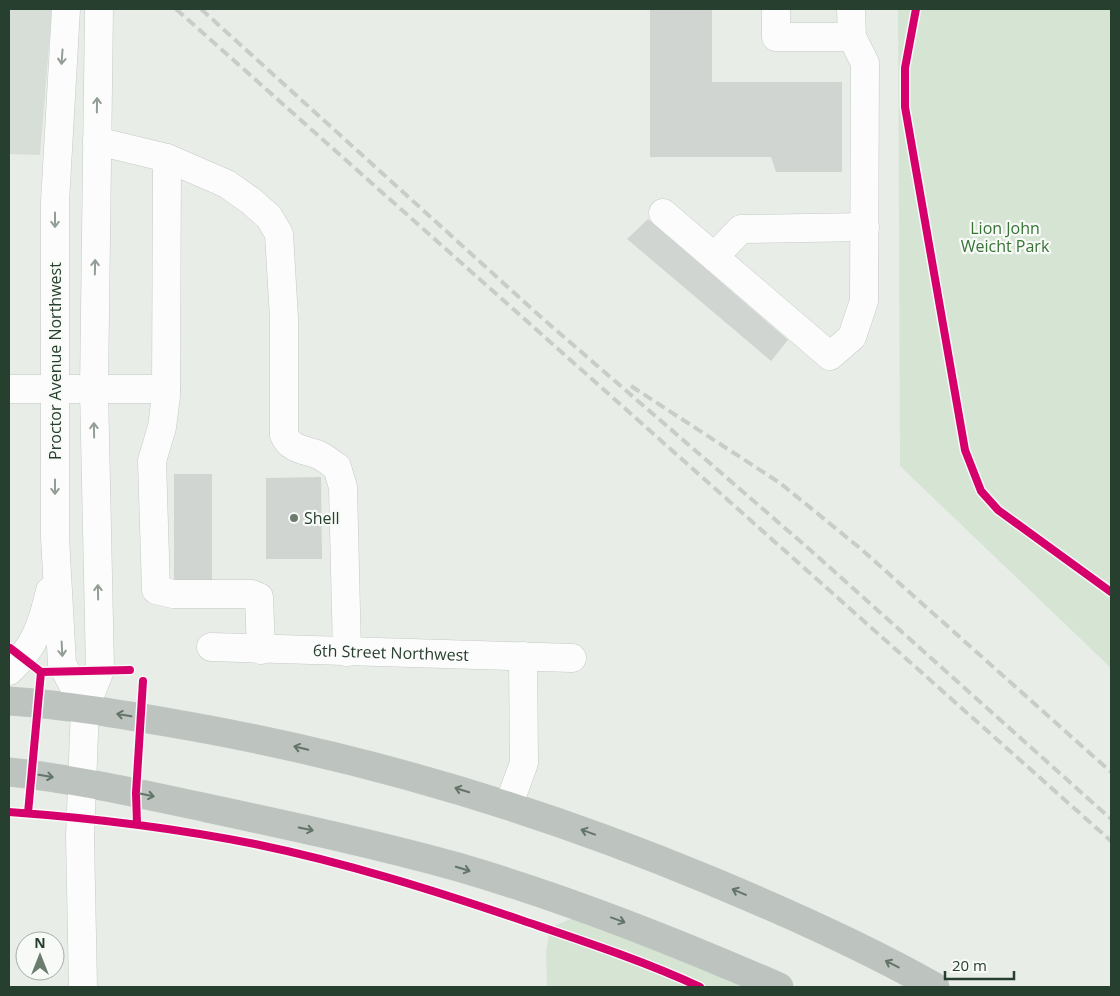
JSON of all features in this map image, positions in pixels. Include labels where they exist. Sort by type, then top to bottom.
[{"type":"highway","points":[[9,700],[85,708],[295,747],[432,781],[509,804],[649,854],[784,911],[935,987]]},
{"type":"highway","points":[[9,772],[82,782],[320,832],[459,868],[586,909],[661,936],[779,987]]},
{"type":"street","name":"Proctor Avenue Northwest","points":[[66,9],[55,202],[57,560],[62,664],[85,708]]},
{"type":"street","name":"Proctor Avenue Northwest","points":[[83,987],[80,837],[85,708],[100,670],[94,388],[99,9]]},
{"type":"street","points":[[776,9],[776,37],[852,37]]},
{"type":"street","points":[[663,213],[830,356],[852,337],[864,301],[865,63],[852,37],[851,9]]},
{"type":"street","points":[[96,141],[167,158],[227,184],[269,217],[279,234],[284,318],[284,435],[286,440],[302,451],[319,455],[337,467],[343,487],[347,652]]},
{"type":"street","points":[[167,158],[165,413],[152,461],[156,590],[173,594],[252,594],[259,597],[261,650]]},
{"type":"street","points":[[714,257],[741,229],[865,227]]},
{"type":"street","points":[[9,388],[166,389]]},
{"type":"street","points":[[9,671],[28,652],[42,623],[57,560]]},
{"type":"street","name":"6th Street Northwest","points":[[211,647],[572,658]]},
{"type":"street","points":[[509,804],[524,763],[523,656]]},
{"type":"shaded area","points":[[9,9],[52,9],[40,155],[9,154]]},
{"type":"green space","name":"Lion John Weicht Park","points":[[898,9],[1111,9],[1111,668],[900,466]]},
{"type":"green space","points":[[571,919],[633,938],[742,987],[547,987],[546,952],[550,927]]},
{"type":"building","points":[[650,9],[712,9],[712,82],[842,82],[842,172],[776,172],[771,157],[650,157]]},
{"type":"building","points":[[648,219],[788,340],[771,361],[627,239]]},
{"type":"building","points":[[174,474],[212,474],[212,584],[174,584]]},
{"type":"building","name":"Shell","points":[[321,477],[322,559],[266,559],[266,478]]},
{"type":"railway","points":[[176,9],[1111,841]]},
{"type":"railway","points":[[201,9],[542,318],[808,548],[1111,819]]},
{"type":"railway","points":[[631,386],[780,483],[861,549],[1111,772]]},
{"type":"cycle path","points":[[916,9],[905,68],[905,107],[965,450],[981,491],[998,510],[1111,592]]},
{"type":"cycle path","points":[[10,648],[41,672],[130,670]]},
{"type":"cycle path","points":[[28,813],[41,672]]},
{"type":"cycle path","points":[[137,824],[136,793],[143,681]]},
{"type":"cycle path","points":[[9,812],[163,828],[225,838],[323,860],[424,888],[524,921],[635,960],[700,987]]},
{"type":"place","name":"Shell","points":[[294,518]]}]
